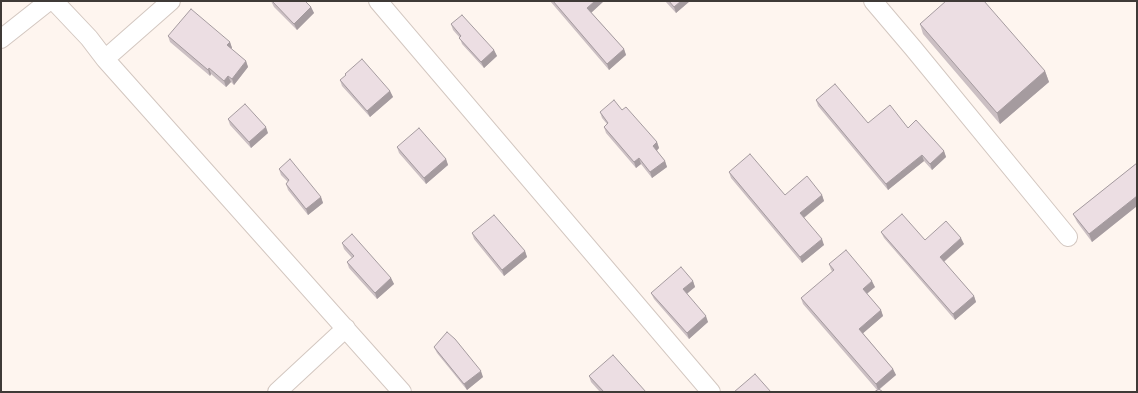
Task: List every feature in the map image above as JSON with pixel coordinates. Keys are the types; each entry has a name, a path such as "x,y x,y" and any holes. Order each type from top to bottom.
{"street":[{"path":"1,39 49,1"},
{"path":"54,1 89,38 105,59 402,392"},
{"path":"105,59 171,1"},
{"path":"378,1 711,392"},
{"path":"874,1 1068,237"},
{"path":"277,392 346,328"}],"building":[{"path":"272,1 305,1 311,7 294,24"},
{"path":"553,1 595,1 587,8 624,49 607,64"},
{"path":"669,1 681,1 674,7"},
{"path":"946,1 984,1 1045,71 997,113 920,24"},
{"path":"191,9 230,42 227,45 246,61 232,79 228,76 224,81 209,68 208,70 168,36"},
{"path":"462,15 494,50 481,62 459,38 461,36 451,24"},
{"path":"362,59 390,91 367,111 340,80"},
{"path":"835,84 868,123 890,105 908,128 916,120 944,151 930,164 922,155 886,184 816,100"},
{"path":"614,100 622,110 626,107 657,142 653,146 665,161 650,172 639,158 634,162 604,127 608,123 600,112"},
{"path":"245,104 266,127 249,142 228,119"},
{"path":"419,128 446,159 424,178 397,147"},
{"path":"750,154 785,195 807,176 822,195 800,213 822,239 800,257 729,172"},
{"path":"290,159 321,197 306,209 286,184 289,180 279,169"},
{"path":"1137,163 1137,196 1089,234 1073,214"},
{"path":"902,214 925,240 946,221 961,238 940,257 974,296 953,314 881,232"},
{"path":"494,215 525,251 502,270 472,233"},
{"path":"352,234 391,278 375,293 347,262 354,256 342,243"},
{"path":"846,250 872,281 863,289 881,310 859,329 893,369 876,384 801,298 834,270 829,264"},
{"path":"681,267 693,281 683,289 706,316 687,333 651,293"},
{"path":"447,332 455,339 481,371 464,384 434,347"},
{"path":"613,355 646,392 604,392 589,376"},
{"path":"755,374 771,392 734,392"},
{"path":"879,389 883,392 874,392"}]}
